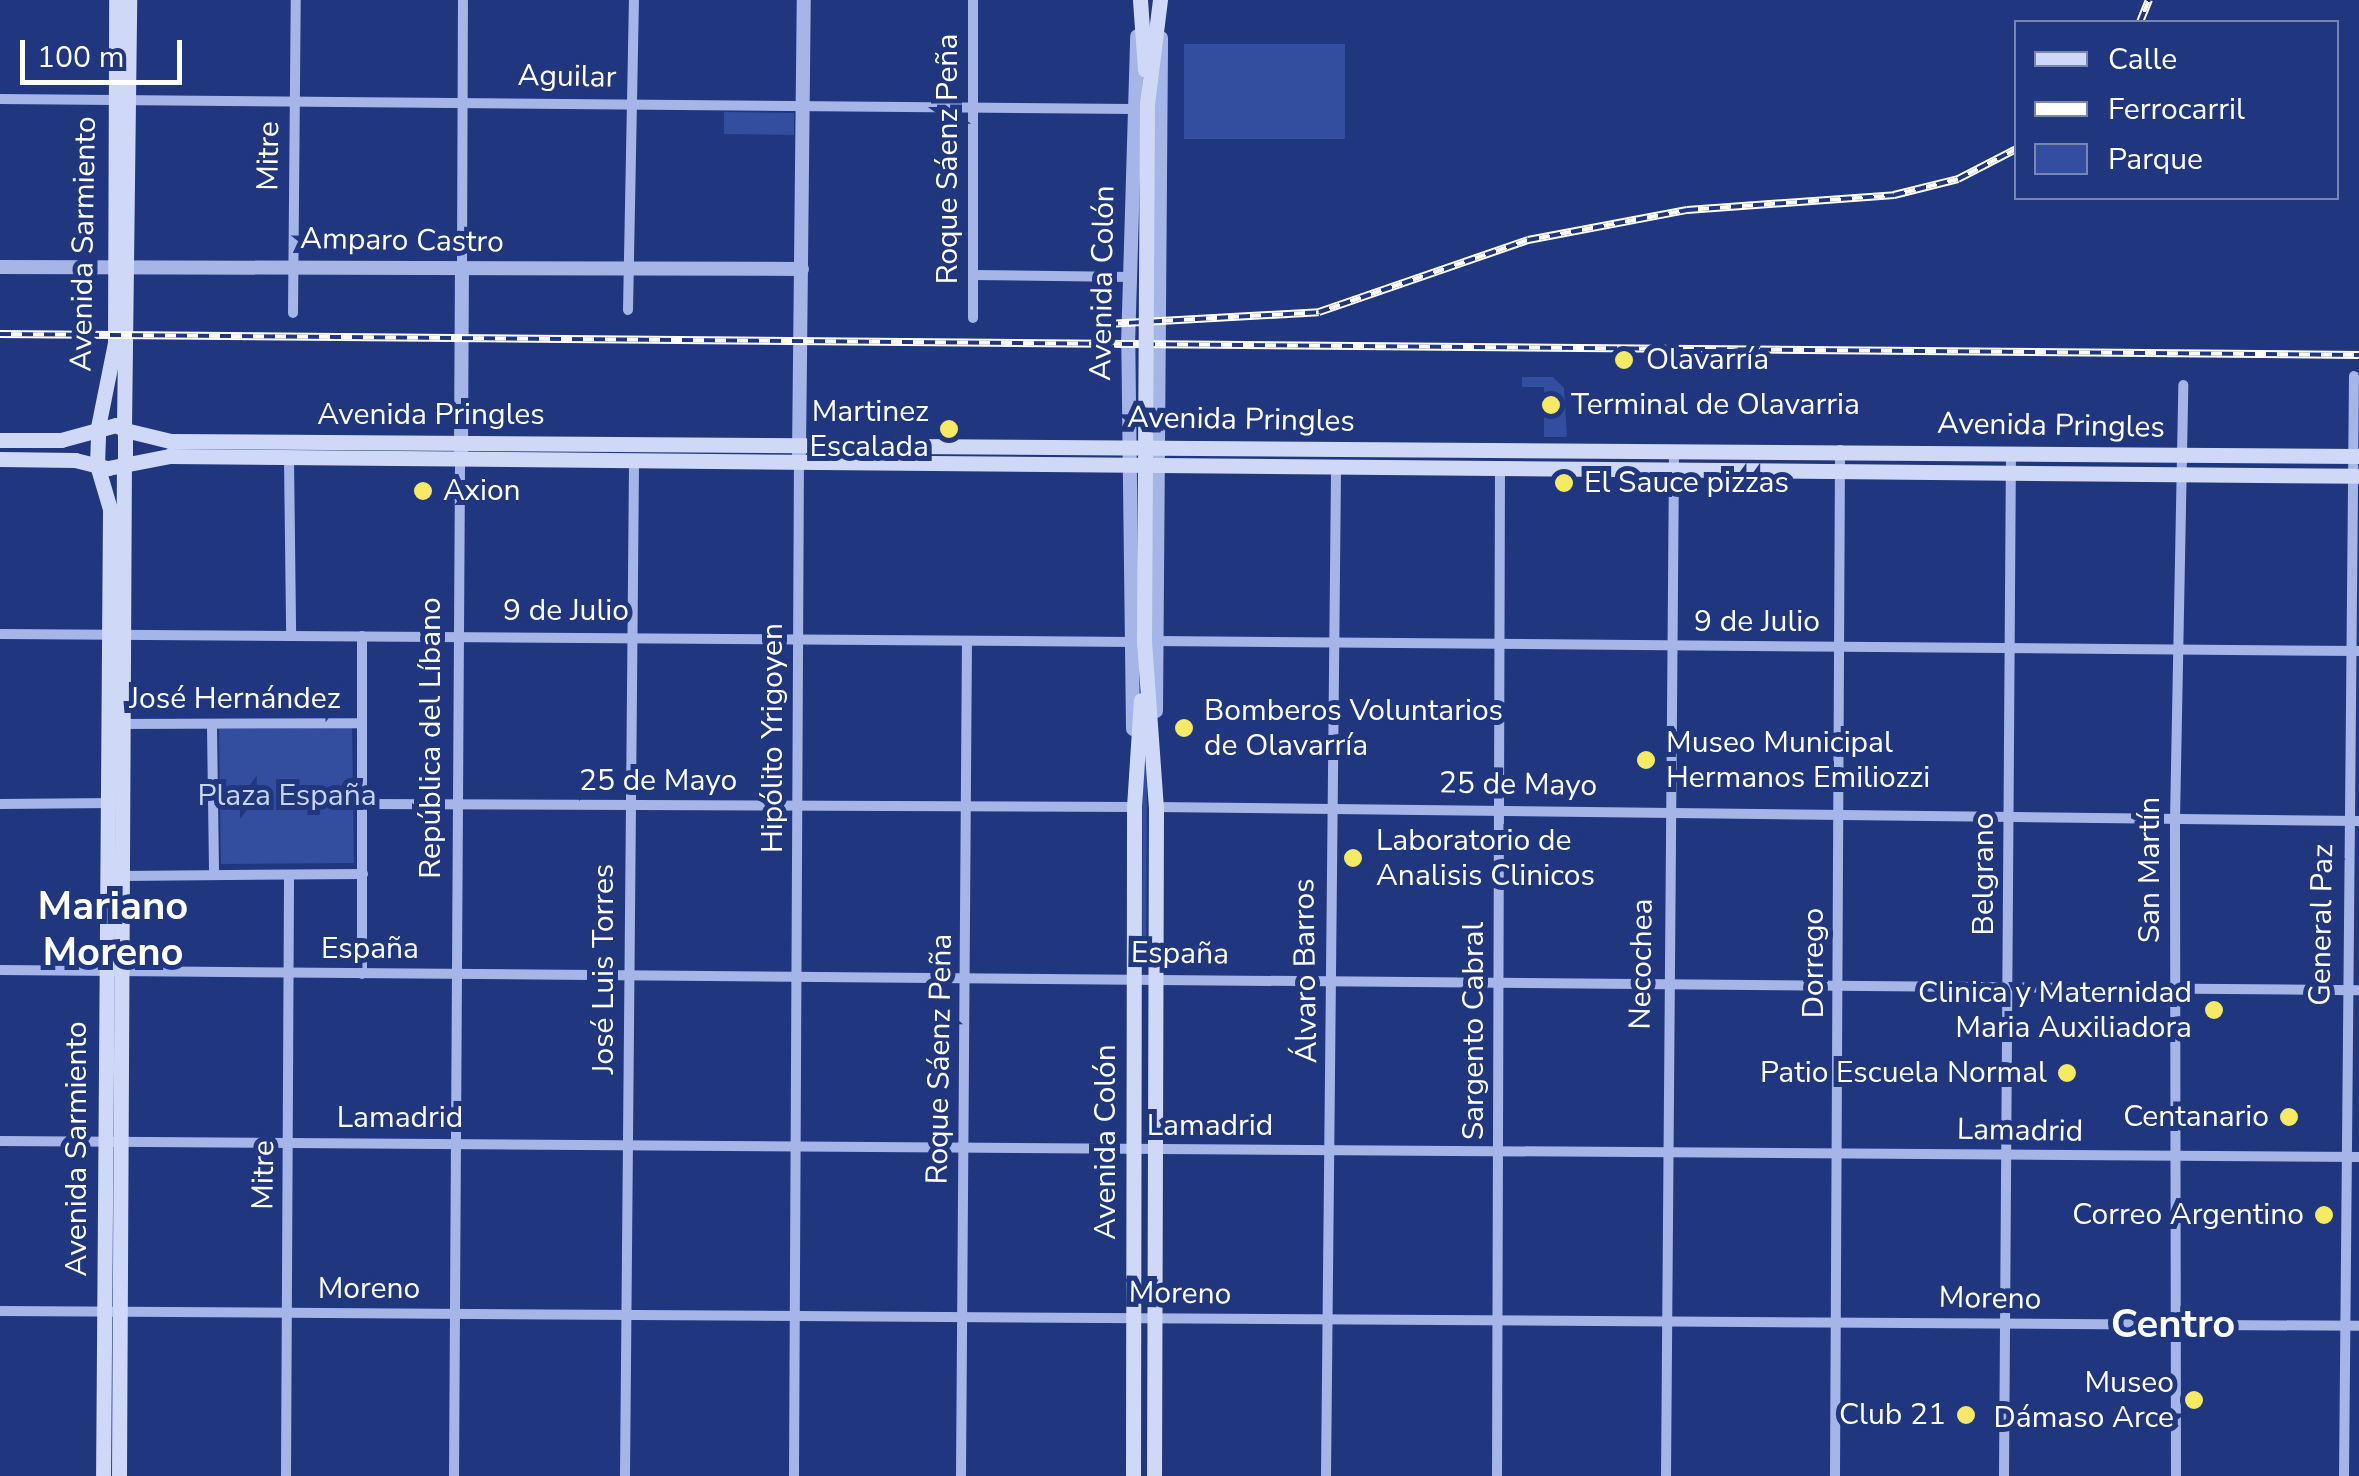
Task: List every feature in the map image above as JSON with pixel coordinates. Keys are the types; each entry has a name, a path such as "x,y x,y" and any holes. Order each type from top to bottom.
{"main road":[{"name":"Avenida Sarmiento","path":"116,0 121,97 125,464 116,634"},
{"name":"Avenida Sarmiento","path":"121,97 129,0"},
{"name":"Avenida Colón","path":"1140,0 1144,641 1156,807 1154,1476"},
{"name":"Avenida Colón","path":"1140,106 1160,6"},
{"name":"Avenida Sarmiento","path":"119,1476 124,1140 114,971 116,634 110,509 97,465 98,428 115,342 121,266"},
{"name":"Avenida Pringles","path":"98,428 124,429 170,441 799,444 1130,456"},
{"path":"0,440 61,440 98,428"},
{"name":"Avenida Pringles","path":"97,465 169,456 634,462 1840,450 2356,456"},
{"name":"Avenida Pringles","path":"1157,455 1336,466 2356,476"},
{"path":"0,459 97,465"},
{"name":"Avenida Colón","path":"1133,1476 1134,807 1144,641"},
{"name":"Avenida Sarmiento","path":"102,1476 105,1141 122,876 115,803"}],"street":[{"name":"Mitre","path":"293,313 296,0"},
{"name":"República del Líbano","path":"454,1476 463,0"},
{"path":"628,310 634,0"},
{"name":"Hipólito Yrigoyen","path":"794,1476 804,0"},
{"name":"Roque Sáenz Peña","path":"973,0 973,318"},
{"name":"Avenida Colón","path":"1144,641 1157,455 1160,6"},
{"name":"Aguilar","path":"0,99 460,100 973,108 1140,106"},
{"name":"Avenida Colón","path":"1140,106 1131,277 1130,456 1144,641"},
{"name":"Amparo Castro","path":"0,267 292,267 462,272 802,269"},
{"path":"973,275 1131,277"},
{"name":"General Paz","path":"2344,1476 2353,1326 2345,1157 2345,990 2354,821 2354,376"},
{"name":"San Martín","path":"2176,1476 2175,820 2183,385"},
{"name":"Dorrego","path":"1835,1476 1840,450"},
{"name":"Necochea","path":"1666,1476 1668,646 1674,452"},
{"name":"Belgrano","path":"2004,1476 2011,453"},
{"path":"289,460 292,634"},
{"name":"José Luis Torres","path":"625,1476 628,636 634,462"},
{"name":"Álvaro Barros","path":"1326,1476 1332,1152 1328,808 1336,466"},
{"name":"Sargento Cabral","path":"1497,1476 1500,466"},
{"name":"9 de Julio","path":"0,634 2354,651"},
{"path":"362,636 362,974"},
{"name":"Roque Sáenz Peña","path":"961,1476 967,643"},
{"name":"José Hernández","path":"116,724 362,724"},
{"path":"212,726 214,875"},
{"path":"0,804 115,803"},
{"name":"25 de Mayo","path":"362,804 1134,807"},
{"name":"25 de Mayo","path":"1156,807 2354,821"},
{"path":"122,876 363,874"},
{"name":"Mitre","path":"286,1476 289,875"},
{"name":"España","path":"0,970 629,978 1666,981 2359,990"},
{"name":"Lamadrid","path":"0,1141 2359,1157"},
{"name":"Moreno","path":"0,1311 104,1308 286,1314 2353,1326"}],"green space":[{"path":"1184,44 1345,44 1345,139 1184,139"},
{"path":"724,112 794,113 794,135 724,134"},
{"path":"1522,377 1553,377 1564,388 1567,437 1544,437 1544,387 1522,387"},
{"name":"Plaza España","path":"352,728 354,863 221,864 219,729"},
{"path":"1143,754 1147,754 1146,966 1142,966"}],"railway":[{"path":"2141,20 2149,0"},
{"path":"1107,324 1319,312 1528,240 1687,210 1894,195 1958,179 2014,150"},
{"path":"0,334 2359,355"}],"place":[{"name":"Olavarría","path":"1624,360"},
{"name":"Terminal de Olavarria","path":"1551,405"},
{"name":"Martinez Escalada","path":"949,429"},
{"name":"El Sauce pizzas","path":"1564,483"},
{"name":"Axion","path":"423,491"},
{"name":"Bomberos Voluntarios de Olavarría","path":"1184,728"},
{"name":"Museo Municipal Hermanos Emiliozzi","path":"1646,760"},
{"name":"Laboratorio de Analisis Clinicos","path":"1353,858"},
{"name":"Clinica y Maternidad Maria Auxiliadora","path":"2214,1010"},
{"name":"Patio Escuela Normal","path":"2067,1073"},
{"name":"Centanario","path":"2289,1117"},
{"name":"Correo Argentino","path":"2324,1215"},
{"name":"Museo Dámaso Arce","path":"2194,1400"},
{"name":"Club 21","path":"1966,1415"}],"district":[{"name":"Mariano Moreno","path":"113,929"},
{"name":"Centro","path":"2173,1324"}]}
